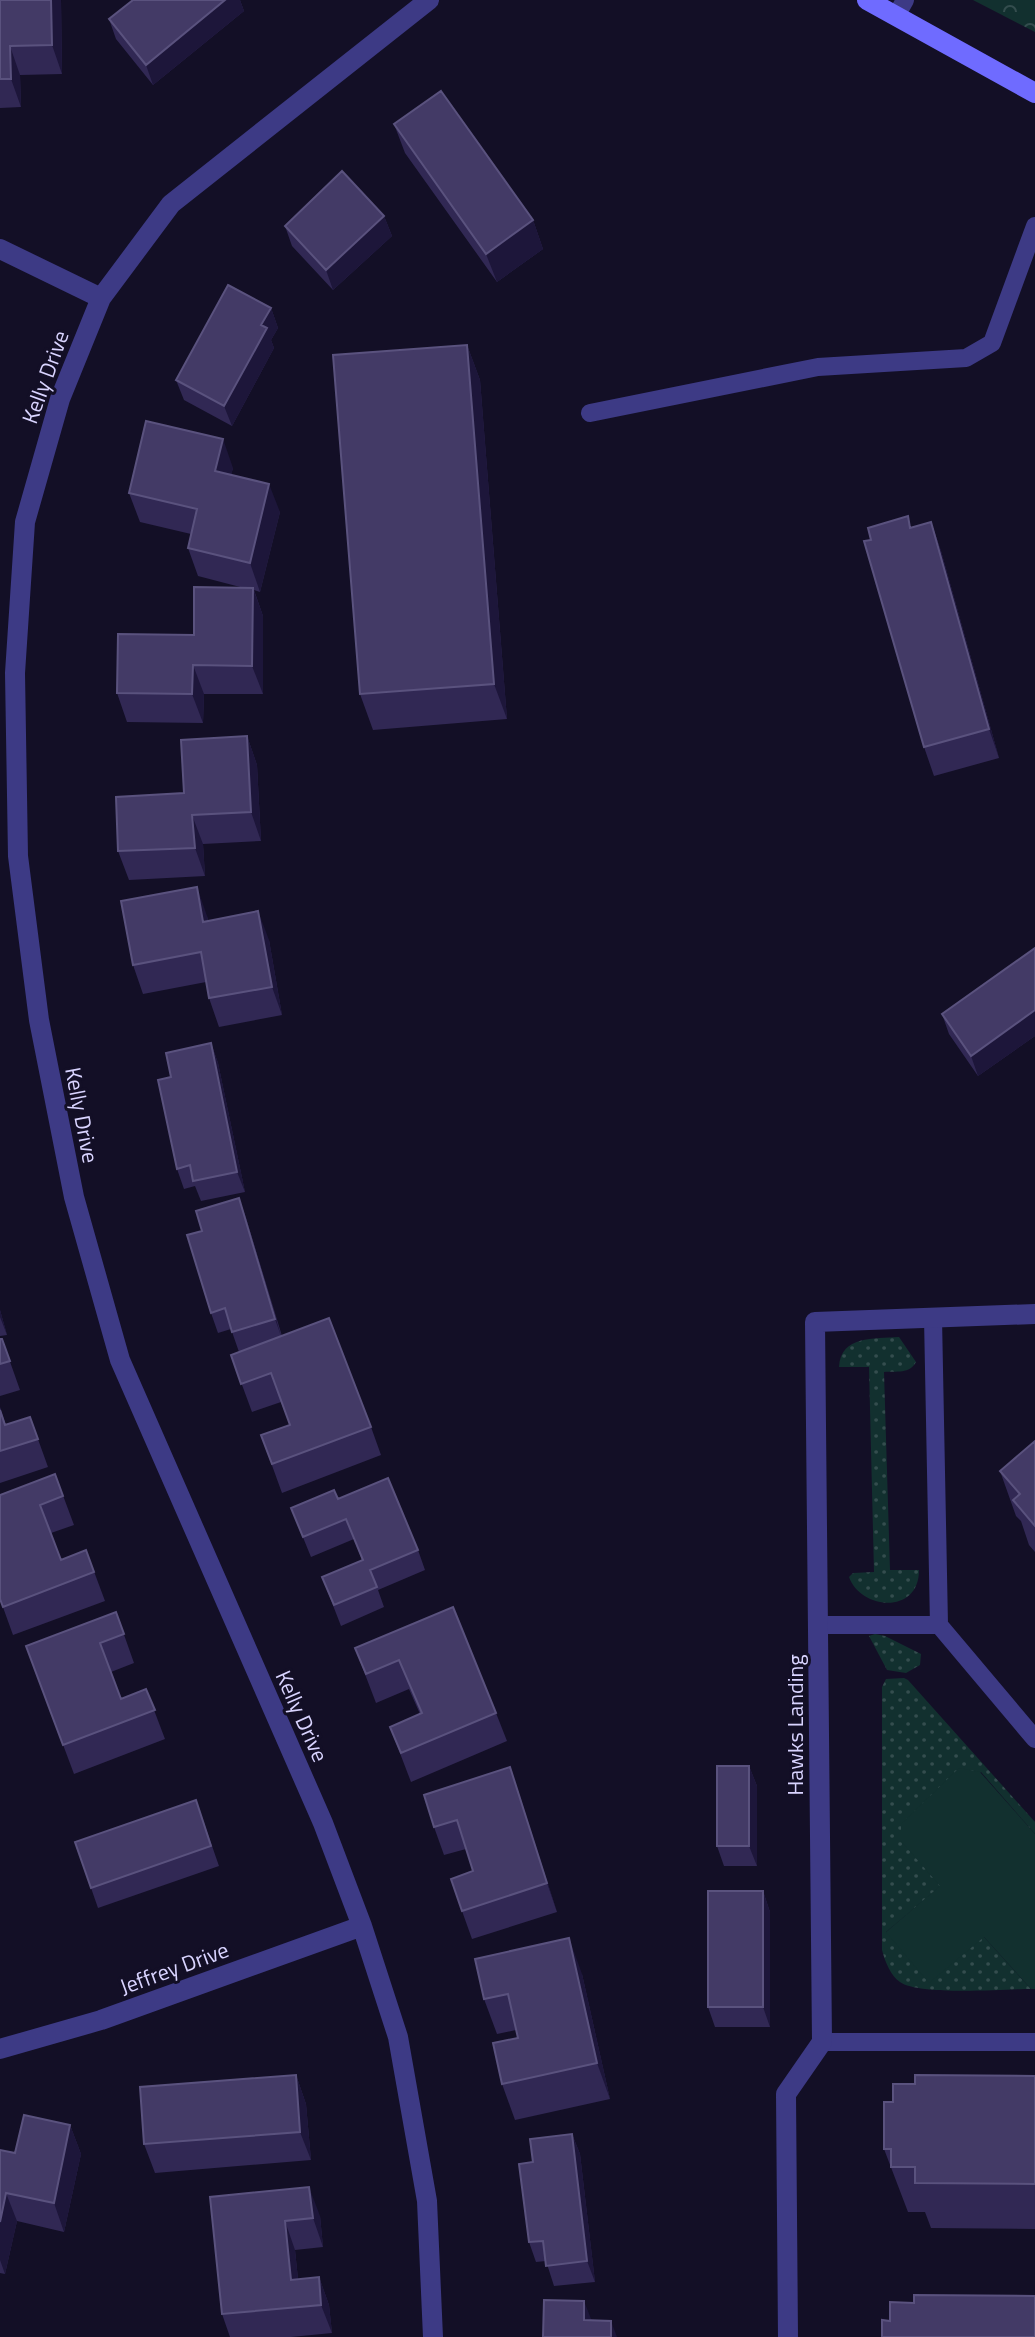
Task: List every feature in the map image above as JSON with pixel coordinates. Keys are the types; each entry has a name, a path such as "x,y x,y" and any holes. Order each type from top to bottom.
{"main road":[{"path":"867,0 900,8 1035,93"}],"street":[{"name":"Kelly Drive","path":"429,0 171,204 101,298 60,399 25,522 15,673 18,856 39,1020 74,1197 120,1360 323,1823 362,1926 398,2037 427,2201 433,2337"},
{"path":"0,249 101,298"},
{"name":"Hawks Landing","path":"822,2042 815,1322 1035,1314"},
{"name":"Jeffrey Drive","path":"0,2049 101,2020 362,1926"},
{"path":"788,2337 786,2094 822,2042"}],"lane":[{"path":"590,413 818,367 966,358 992,343 1035,226"},
{"path":"933,1318 939,1625 1035,1739"},
{"path":"818,1625 939,1625"},
{"path":"822,2042 1035,2042"}],"green space":[{"path":"973,0 1035,0 1035,32"},
{"path":"899,1337 916,1362 906,1370 884,1372 890,1570 919,1570 910,1595 888,1603 865,1596 855,1588 849,1577 853,1573 874,1572 869,1367 839,1367 841,1357 852,1344"},
{"path":"875,1634 921,1654 920,1665 906,1673 887,1670 869,1636"},
{"path":"904,1678 1035,1822 1035,1834 981,1772 902,1841 941,1886 886,1932 984,1937 1031,1989 925,1989 900,1982 887,1964 882,1950 882,1687 886,1679"},
{"path":"959,1768 980,1772 1035,1834 1035,1989 1031,1989 984,1937 929,1983 886,1932 940,1886 901,1841 901,1824"}],"building":[{"path":"0,0 51,0 52,45 10,46 11,79 0,79"},
{"path":"133,0 225,0 146,65 109,19"},
{"path":"441,91 533,220 486,254 394,124"},
{"path":"342,171 384,216 326,270 285,226"},
{"path":"228,285 271,308 261,325 267,328 224,406 176,380"},
{"path":"467,345 494,684 360,694 333,355"},
{"path":"146,421 223,439 215,471 269,484 250,563 188,548 197,509 129,493"},
{"path":"908,516 910,528 931,522 989,729 924,747 864,541 871,540 868,528"},
{"path":"194,587 253,588 252,666 193,665 192,694 117,693 118,634 194,635"},
{"path":"247,736 251,812 192,815 195,848 118,851 116,797 184,793 181,740"},
{"path":"197,887 203,922 258,911 272,987 209,998 201,952 133,965 121,901"},
{"path":"1035,948 1035,1010 971,1056 942,1014"},
{"path":"211,1043 237,1172 193,1181 190,1165 177,1169 158,1080 171,1077 166,1053"},
{"path":"239,1198 275,1319 232,1332 225,1308 211,1313 187,1235 202,1231 196,1211"},
{"path":"329,1318 371,1427 272,1464 261,1435 290,1425 271,1373 241,1384 231,1355"},
{"path":"0,1339 10,1361 0,1364"},
{"path":"0,1410 5,1425 30,1417 38,1439 0,1451"},
{"path":"1035,1441 1035,1526 1013,1500 1020,1494 1000,1471"},
{"path":"55,1474 63,1496 40,1505 61,1560 86,1550 94,1572 3,1607 0,1599 0,1495"},
{"path":"388,1478 418,1550 370,1570 377,1587 334,1605 322,1577 363,1560 346,1519 303,1537 291,1508 334,1490 338,1499"},
{"path":"453,1607 496,1713 401,1753 390,1727 422,1713 399,1660 366,1674 355,1648"},
{"path":"116,1612 124,1634 100,1643 121,1699 146,1689 155,1710 63,1745 26,1646"},
{"path":"717,1766 749,1766 749,1846 717,1846"},
{"path":"510,1767 547,1883 462,1911 451,1879 473,1871 457,1820 434,1827 424,1795"},
{"path":"196,1800 211,1846 91,1888 75,1842"},
{"path":"708,1891 763,1891 763,2007 708,2007"},
{"path":"569,1938 597,2063 502,2084 493,2043 518,2038 508,1994 484,1999 475,1959"},
{"path":"296,2075 300,2132 144,2144 140,2087"},
{"path":"915,2075 1035,2076 1035,2184 915,2183 915,2167 891,2167 891,2149 884,2149 884,2102 893,2102 893,2084 915,2084"},
{"path":"24,2115 70,2125 54,2203 6,2193 0,2222 0,2150 15,2153"},
{"path":"572,2134 587,2261 546,2266 543,2241 529,2242 519,2164 533,2162 530,2139"},
{"path":"309,2187 313,2218 285,2221 291,2280 319,2277 321,2305 222,2314 210,2197"},
{"path":"914,2295 1035,2296 1035,2337 882,2337 882,2320 890,2321 890,2302 914,2303"},
{"path":"544,2300 584,2301 584,2320 611,2321 611,2337 543,2337"}]}
